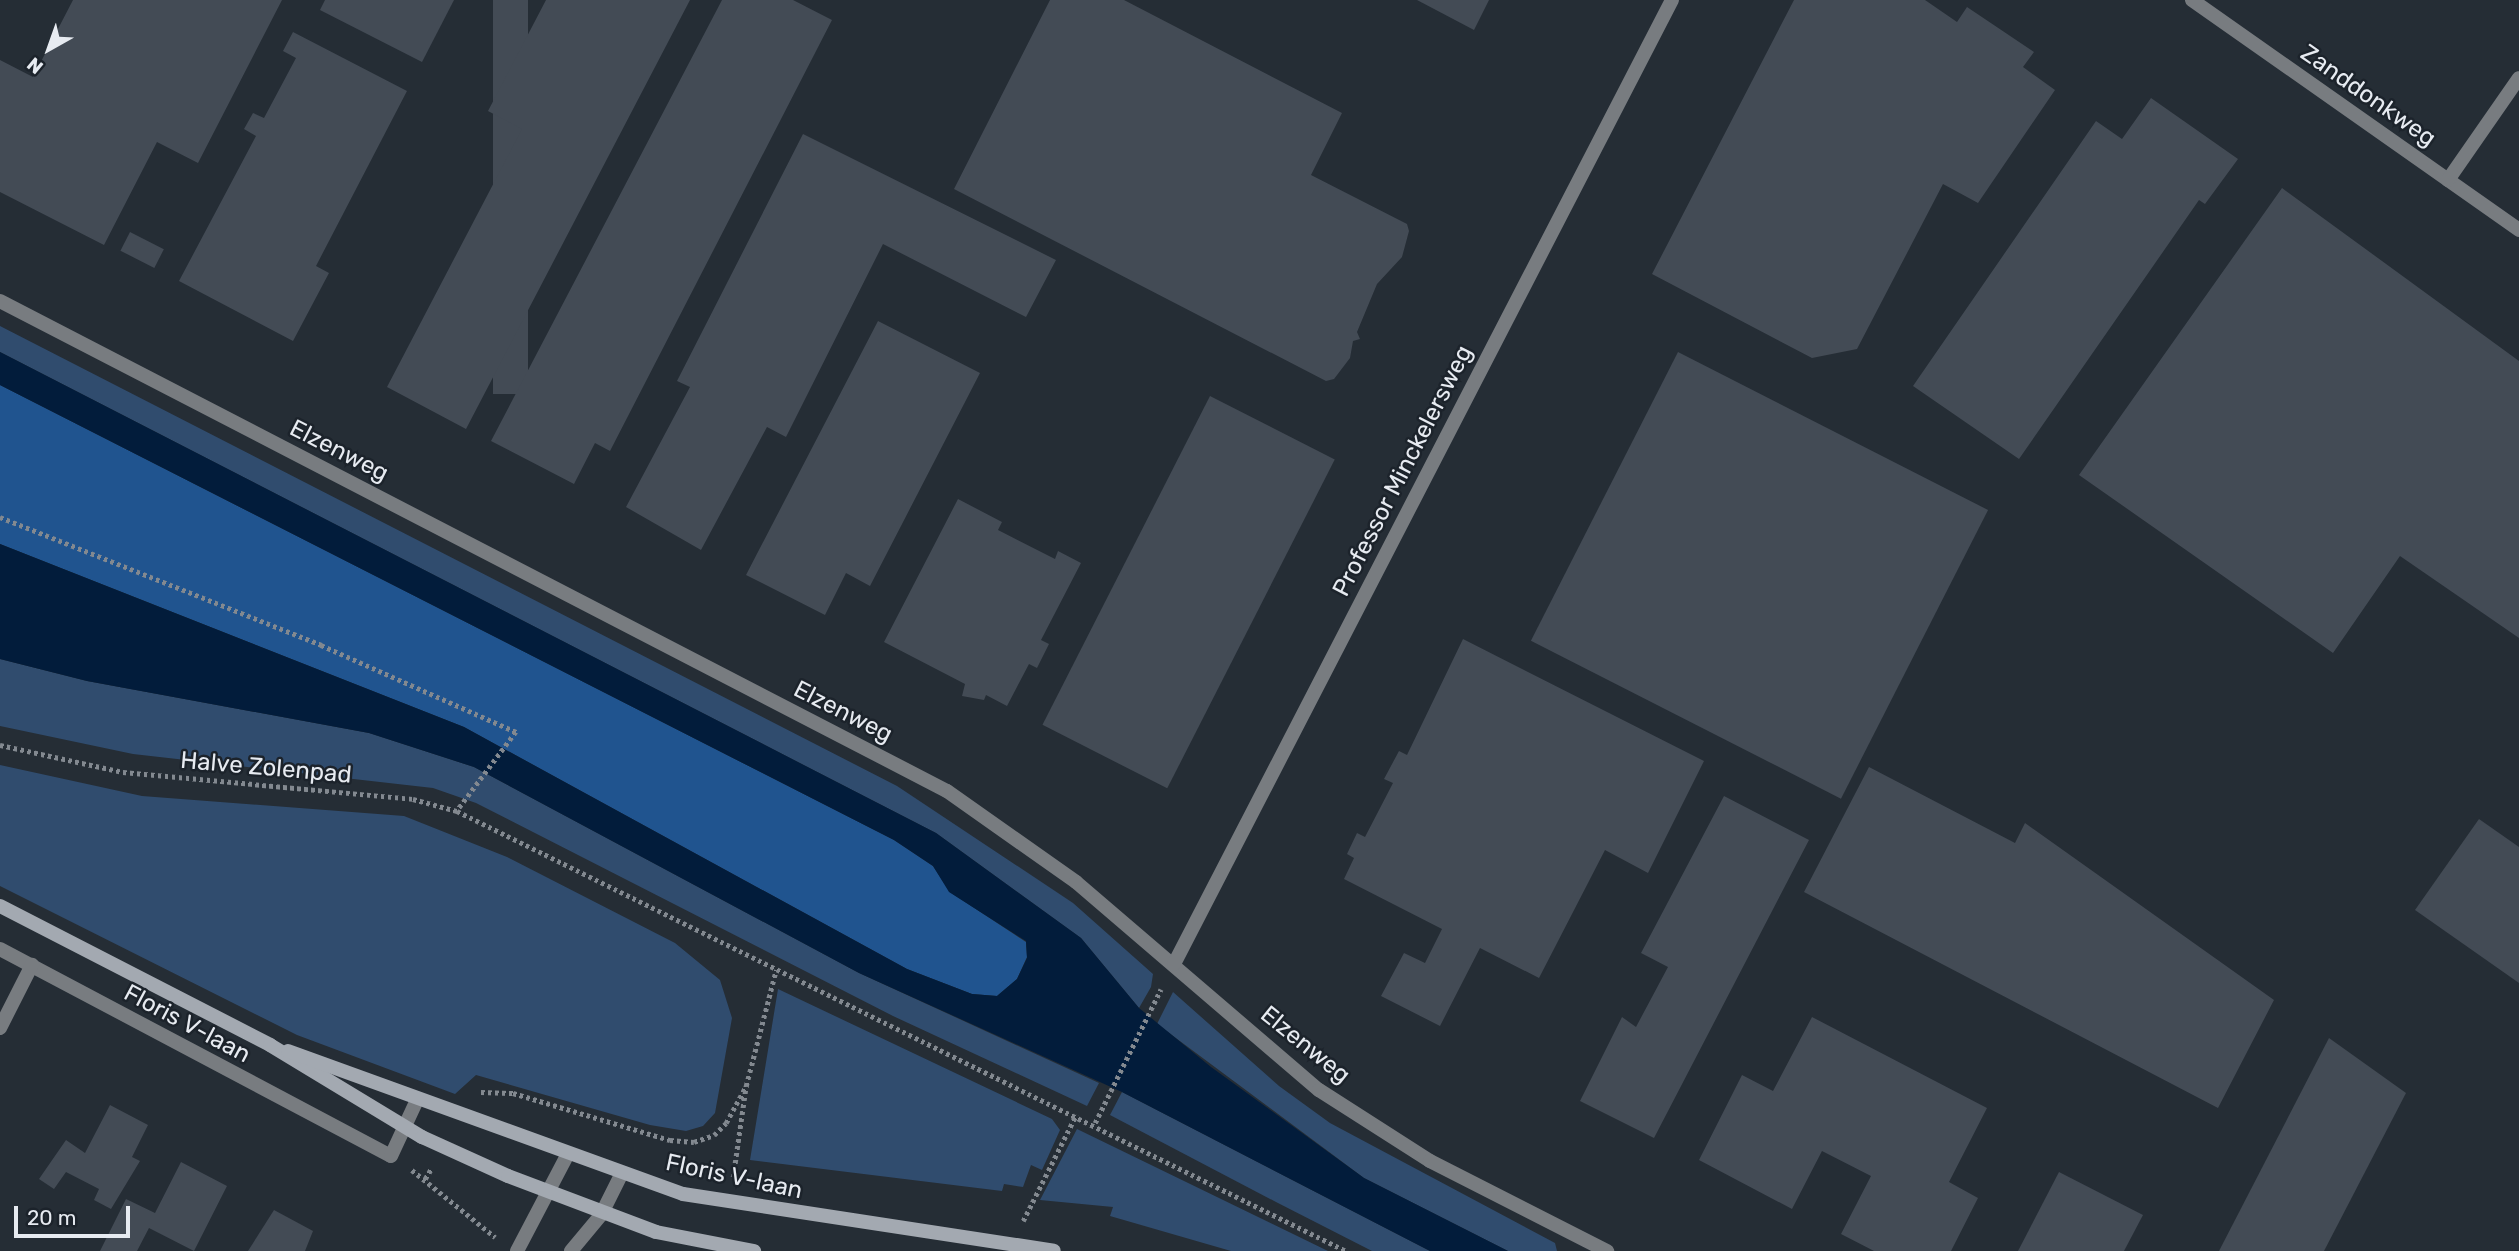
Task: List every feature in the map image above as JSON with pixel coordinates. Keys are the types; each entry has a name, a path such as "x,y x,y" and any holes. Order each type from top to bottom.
{"street":[{"name":"Professor Minckelersweg","path":"1174,964 1672,0"},
{"name":"Zanddonkweg","path":"2192,0 2519,230"},
{"path":"2448,180 2519,78"},
{"name":"Elzenweg","path":"0,301 947,791 1076,882 1319,1090 1430,1161 1607,1251"},
{"name":"Floris V-laan","path":"0,906 270,1045 405,1127 547,1194 656,1232 754,1251"},
{"name":"Floris V-laan","path":"0,949 391,1156"},
{"path":"0,1028 32,965"},
{"name":"Floris V-laan","path":"270,1045 683,1195 1054,1251"},
{"path":"391,1156 417,1100"},
{"path":"511,1247 547,1194 568,1154"},
{"path":"571,1251 601,1215 622,1173"}],"path":[{"path":"0,517 321,645 516,732 457,811"},
{"name":"Halve Zolenpad","path":"0,745 123,772 413,799 457,811 523,841 776,970 1096,1123 1346,1251"},
{"path":"730,1203 746,1086 776,970"},
{"path":"1096,1123 1157,995"},
{"path":"460,1116 483,1091 496,1090 670,1140 694,1142 714,1135 726,1123 746,1086"},
{"path":"1011,1245 1076,1115"},
{"path":"425,1179 445,1147"},
{"path":"391,1156 425,1179 511,1247"}],"shaded area":[{"path":"0,326 897,786 1073,903 1153,974 1151,987 1139,1008 1081,938 936,833 0,352"},
{"path":"0,352 936,833 1081,938 1139,1008 1211,1067 1364,1178 1508,1251 1430,1251 1122,1092 859,973 474,767 369,733 87,681 0,659 0,544 464,727 907,969 972,994 997,996 1017,979 1027,958 1026,941 949,892 933,866 894,840 0,385"},
{"path":"0,385 894,840 933,866 950,892 1026,942 1027,957 1017,979 997,996 972,994 907,969 464,727 0,544"},
{"path":"0,659 87,681 369,733 474,767 859,973 1099,1083 1087,1106 893,1016 476,803 433,788 133,754 0,726"},
{"path":"0,765 142,796 404,816 507,857 675,943 720,980 732,1018 715,1113 703,1126 686,1131 650,1125 476,1075 455,1094 297,1035 0,886"},
{"path":"778,989 1052,1119 1060,1130 1042,1170 1031,1165 1023,1187 1004,1184 1002,1191 750,1160"},
{"path":"1173,992 1279,1086 1330,1123 1555,1243 1557,1251 1508,1251 1364,1178 1157,1024"},
{"path":"1122,1092 1430,1251 1372,1251 1276,1202 1110,1115"},
{"path":"1077,1129 1328,1251 1231,1251 1110,1216 1113,1207 1040,1200"}],"building":[{"path":"73,0 282,0 198,163 157,142 104,245 0,192 0,60 33,77"},
{"path":"325,0 454,0 422,62 320,10"},
{"path":"493,0 528,0 528,394 493,394"},
{"path":"546,0 690,0 466,429 387,387 522,129 488,111"},
{"path":"722,0 793,0 832,20 610,451 595,443 574,484 491,441"},
{"path":"1050,0 1124,0 1342,113 1311,175 1407,224 1409,231 1402,257 1377,284 1357,332 1360,339 1353,341 1350,358 1334,379 1326,381 954,189"},
{"path":"1417,0 1489,0 1474,30"},
{"path":"1794,0 1925,0 1957,22 1967,7 2034,52 2023,67 2055,90 1978,203 1943,184 1857,349 1812,358 1652,274"},
{"path":"293,32 407,91 316,266 329,273 293,341 179,281 256,136 244,129 253,113 264,118 296,58 283,51"},
{"path":"2151,98 2238,159 2205,204 2199,200 2019,459 1913,386 2096,121 2122,139"},
{"path":"803,134 1056,260 1026,317 883,244 786,437 767,427 701,550 626,507 690,387 677,381"},
{"path":"2282,188 2519,361 2519,638 2400,556 2333,653 2079,475"},
{"path":"130,232 164,249 154,268 120,251"},
{"path":"878,321 980,373 870,586 846,573 825,615 746,575"},
{"path":"1678,352 1988,510 1841,799 1531,641"},
{"path":"1210,396 1335,460 1167,788 1042,725"},
{"path":"958,499 1002,522 998,530 1055,559 1058,551 1081,563 1041,640 1049,644 1037,668 1029,664 1007,706 986,695 984,700 962,696 965,684 884,642"},
{"path":"1463,639 1704,761 1648,873 1605,850 1539,978 1480,948 1440,1026 1381,996 1404,953 1425,963 1442,929 1344,879 1354,858 1347,854 1357,833 1365,837 1393,783 1384,779 1399,751 1407,755"},
{"path":"1869,767 2015,843 2025,823 2274,1000 2218,1108 1804,892"},
{"path":"1724,796 1809,840 1654,1138 1580,1101 1622,1017 1636,1027 1668,967 1641,953"},
{"path":"2479,819 2519,847 2519,983 2415,910"},
{"path":"1812,1017 1987,1108 1949,1182 1978,1198 1951,1251 1874,1251 1841,1234 1871,1176 1822,1151 1792,1209 1699,1160 1742,1075 1773,1091"},
{"path":"2329,1038 2406,1093 2324,1251 2219,1251"},
{"path":"110,1105 148,1125 132,1157 140,1161 111,1209 94,1200 99,1189 66,1172 54,1189 39,1179 66,1140 85,1153"},
{"path":"181,1162 227,1186 194,1251 149,1228 137,1251 100,1251 126,1199 155,1213"},
{"path":"2059,1172 2143,1215 2124,1251 2018,1251"},
{"path":"274,1210 313,1231 305,1251 248,1251"}]}
